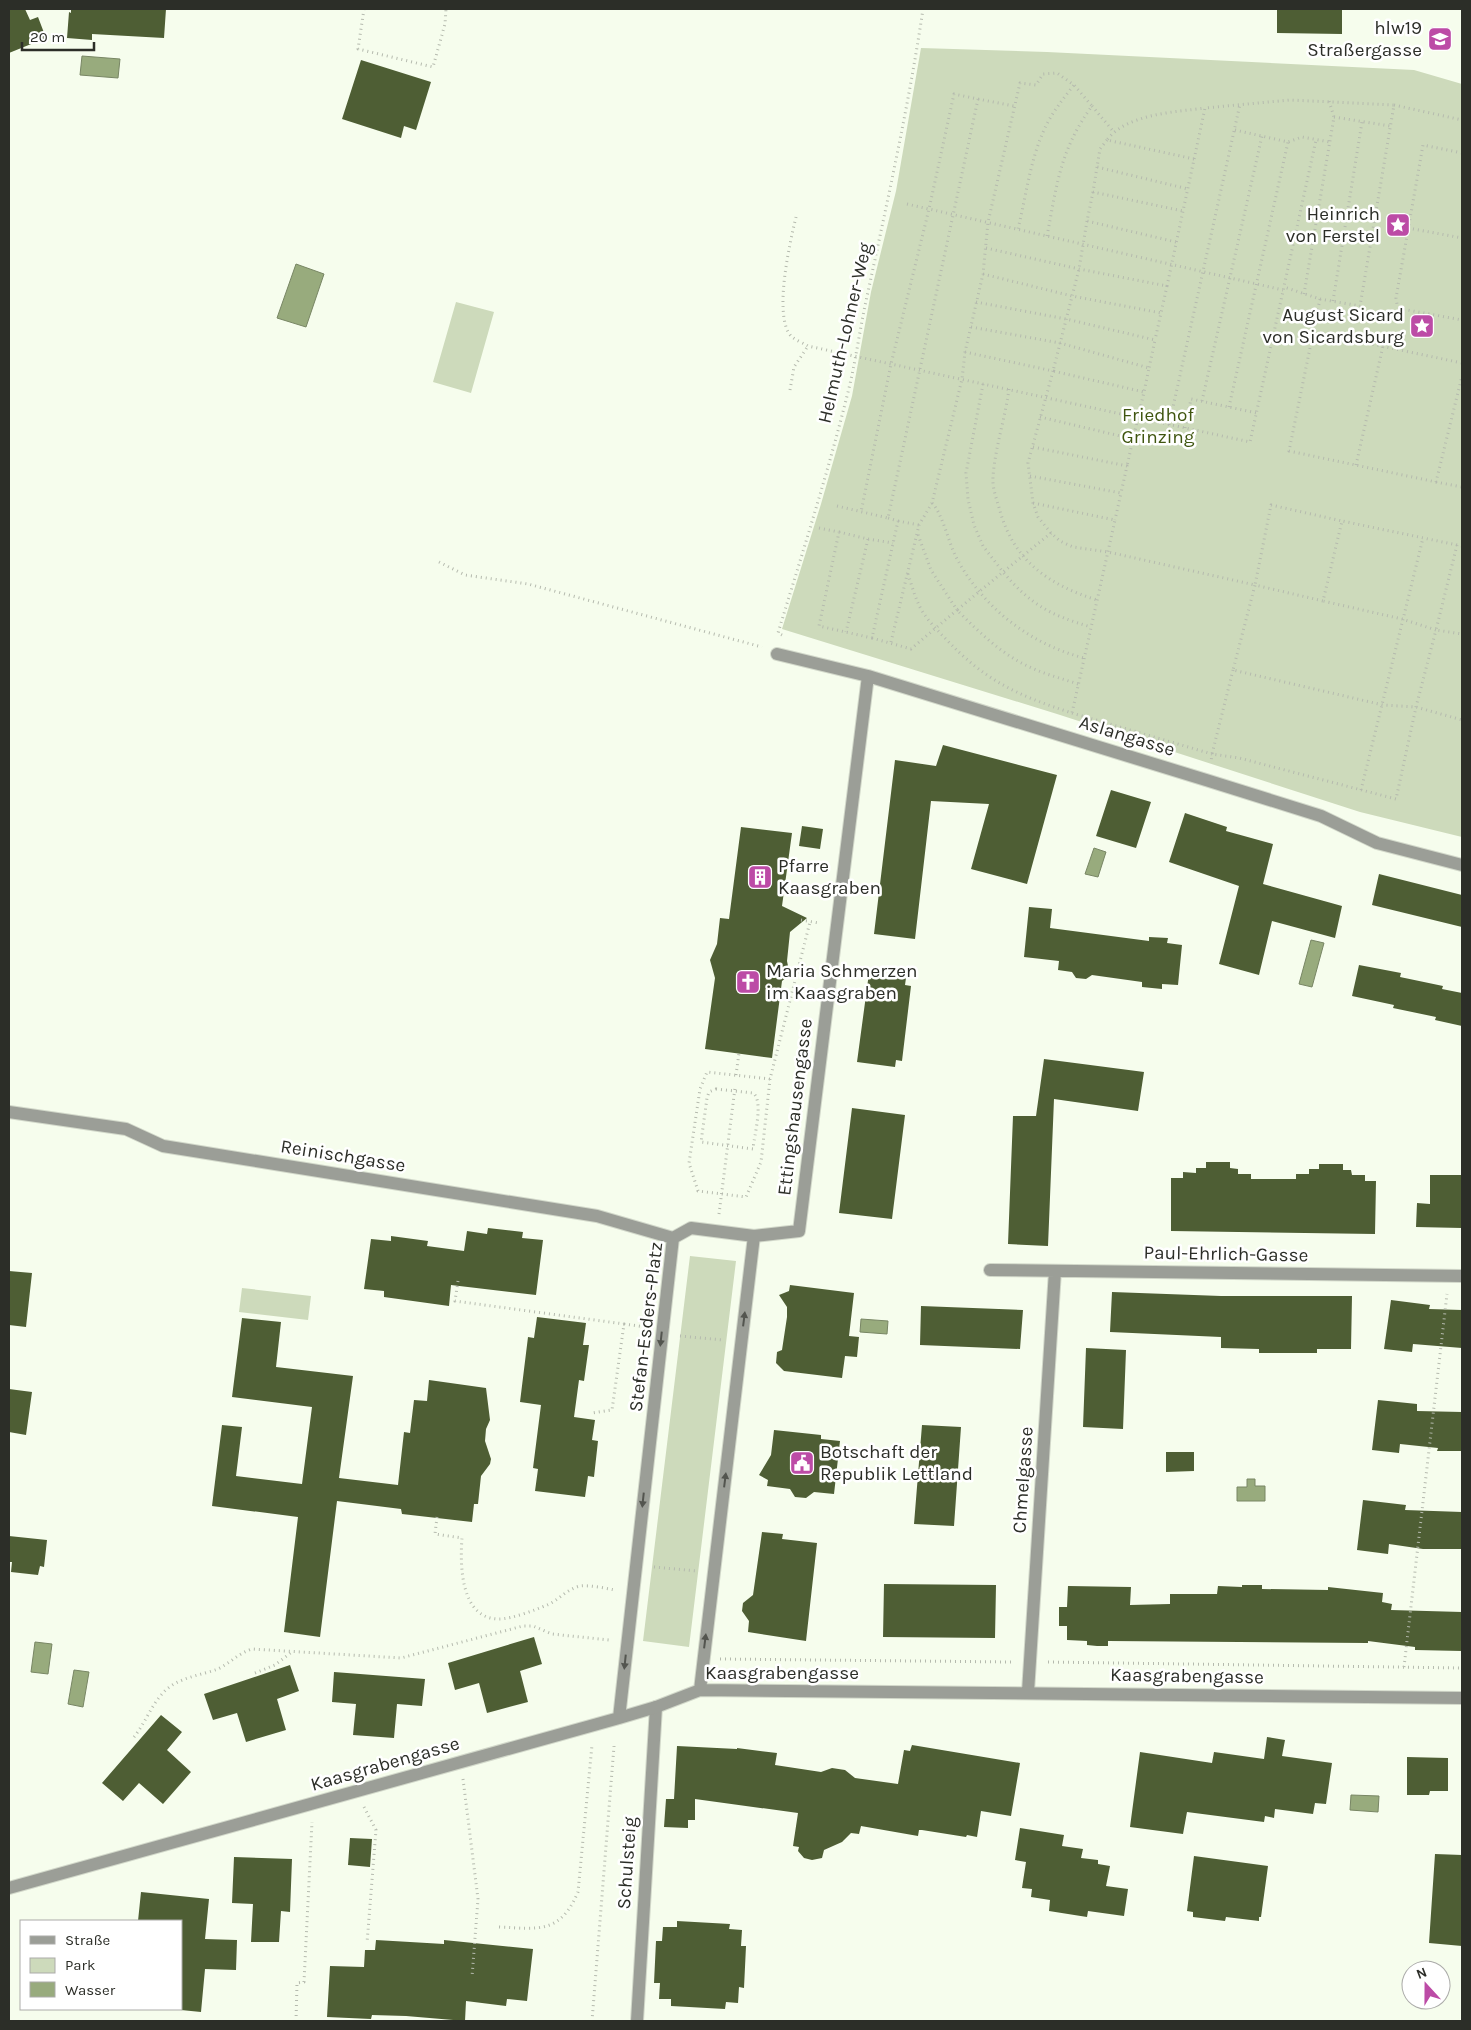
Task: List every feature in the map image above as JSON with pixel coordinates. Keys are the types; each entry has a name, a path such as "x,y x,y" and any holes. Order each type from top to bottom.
{"street":[{"name":"Aslangasse","path":"777,654 868,676 1206,780 1321,816 1377,843 1462,865"},
{"name":"Ettingshausengasse","path":"754,1236 799,1231 868,676"},
{"name":"Reinischgasse","path":"9,1112 126,1129 163,1146 597,1216 673,1238"},
{"name":"Stefan-Esders-Platz","path":"619,1718 673,1238 692,1228 754,1236"},
{"path":"700,1690 754,1236"},
{"name":"Paul-Ehrlich-Gasse","path":"990,1270 1462,1276"},
{"name":"Chmelgasse","path":"1028,1692 1055,1271"},
{"name":"Kaasgrabengasse","path":"9,1888 619,1718 656,1707 700,1690 1462,1698"},
{"name":"Schulsteig","path":"637,2021 656,1707"}],"path":[{"path":"364,9 358,48 434,67 445,24 446,9"},
{"name":"Helmuth-Lohner-Weg","path":"777,654 784,637 778,632 818,504 848,395 885,218 923,9"},
{"path":"891,642 918,525 932,503 962,379 965,352 982,274 988,222 1020,83 1036,85 1043,74 1058,73 1074,85 1113,131"},
{"path":"1018,228 1029,176 1043,131 1055,110 1074,85"},
{"path":"861,512 891,364 929,209 954,94 1014,106"},
{"path":"888,518 978,99"},
{"path":"1462,120 1394,105 1290,100 1153,115 1113,131 1100,149 1079,269 1028,463 1033,503 1038,517 1060,541 1073,547 1108,552 1402,619 1436,630 1462,634"},
{"path":"1304,294 1334,117 1329,101"},
{"path":"1169,425 1240,104"},
{"path":"908,204 1360,306 1394,105"},
{"path":"1048,236 1062,160 1076,129 1092,106"},
{"path":"1072,712 1206,108"},
{"path":"1334,117 1390,126"},
{"path":"1333,301 1362,122"},
{"path":"1235,130 1288,142 1302,136 1330,142"},
{"path":"1202,401 1262,136"},
{"path":"1107,140 1194,159"},
{"path":"796,217 788,252 783,294 783,318 791,336 808,346 1250,442 1316,140"},
{"path":"1229,407 1288,142"},
{"path":"1462,153 1423,145 1396,298 1397,304 1402,309 1462,320"},
{"path":"1097,167 1188,189"},
{"path":"1093,192 1183,211"},
{"path":"1087,222 1176,242"},
{"path":"1408,228 1462,238"},
{"path":"986,248 1167,286"},
{"path":"982,274 1072,296 1161,313"},
{"path":"1320,298 1288,451 1462,488"},
{"path":"976,302 1066,319 1155,340"},
{"path":"970,326 1060,343 1149,368"},
{"path":"1314,332 1462,363"},
{"path":"790,390 794,367 808,346"},
{"path":"1356,465 1383,346"},
{"path":"965,352 1144,392"},
{"path":"1436,482 1462,376"},
{"path":"983,384 966,473 968,498 974,526 983,546 1019,591 1050,613 1091,627"},
{"path":"1009,390 993,478 996,500 1003,523 1012,542 1036,570 1080,595 1097,600"},
{"path":"1185,428 1191,399 1256,413"},
{"path":"1040,417 1133,439"},
{"path":"1033,447 1127,466"},
{"path":"1030,476 1121,493"},
{"path":"932,503 938,510 946,536 968,577 1002,615 1025,633 1045,645 1084,658"},
{"path":"1033,503 1115,520"},
{"path":"1206,780 1255,585 1271,505 1342,522 1462,546"},
{"path":"837,506 918,525"},
{"path":"872,638 898,520"},
{"path":"1323,601 1342,522"},
{"path":"819,528 893,543"},
{"path":"917,531 931,570 957,610 993,645 1034,669 1078,684"},
{"path":"839,532 819,626 891,642 911,649 1051,533"},
{"path":"1361,790 1423,538"},
{"path":"846,632 868,539"},
{"path":"908,573 918,605 936,628 975,667 998,684 1031,700 1212,754 1239,758 1396,799 1416,707 1457,545"},
{"path":"439,562 465,575 528,584 763,647"},
{"path":"1233,670 1383,705 1416,707 1462,720"},
{"path":"800,920 817,923"},
{"path":"770,1079 707,1072 700,1089 690,1163 698,1191 746,1197 761,1162 770,1079 810,922"},
{"path":"736,1075 739,1053"},
{"path":"716,1089 734,1090 753,1094 756,1096 759,1104 753,1149 701,1142 709,1092 716,1089"},
{"path":"716,1232 734,1090"},
{"path":"1404,1667 1449,1276"},
{"path":"458,1281 455,1301 648,1327"},
{"path":"592,1413 612,1410 624,1324"},
{"path":"662,1334 741,1342"},
{"path":"436,1518 435,1534 462,1538 460,1557 462,1580 467,1596 476,1609 488,1617 499,1619 532,1611 550,1604 565,1592 580,1586 615,1590"},
{"path":"636,1565 714,1573"},
{"path":"134,1737 168,1688 180,1681 217,1669 242,1652 252,1649 401,1658 523,1626 533,1626 552,1634 627,1642"},
{"path":"255,1673 275,1665 293,1651"},
{"path":"703,1658 1462,1668"},
{"path":"499,1927 536,1929 556,1923 571,1910 578,1892 594,1725"},
{"path":"592,2021 614,1746"},
{"path":"460,1762 478,1899 472,1977"},
{"path":"356,1792 376,1830 367,1943"},
{"path":"296,2021 296,1983 304,1982 313,1803"}],"green space":[{"name":"Friedhof Grinzing","path":"921,48 1047,52 1414,70 1462,84 1462,837 1360,812 1057,714 782,629 852,396 871,292 896,191"},
{"path":"456,302 494,312 471,393 433,382"},
{"path":"690,1256 736,1261 689,1647 643,1641"},
{"path":"242,1288 311,1296 308,1320 239,1312"}],"water":[{"path":"82,56 120,59 118,78 80,75"},
{"path":"296,264 324,274 306,327 277,318"},
{"path":"1094,848 1106,852 1098,877 1085,874"},
{"path":"1311,940 1324,943 1312,987 1299,984"},
{"path":"861,1319 888,1321 887,1334 860,1332"},
{"path":"1247,1479 1255,1479 1255,1486 1265,1486 1265,1501 1237,1501 1237,1487 1247,1487"},
{"path":"35,1642 52,1644 48,1674 31,1672"},
{"path":"74,1670 89,1672 83,1707 68,1704"},
{"path":"1351,1795 1379,1796 1378,1812 1350,1810"}],"building":[{"path":"9,9 25,9 30,20 38,17 46,38 9,53"},
{"path":"71,9 166,9 164,38 92,34 92,40 67,38 69,12 71,13"},
{"path":"1277,9 1342,9 1342,34 1277,33"},
{"path":"361,60 431,82 416,130 404,126 401,138 342,119"},
{"path":"943,745 1057,775 1027,884 971,869 989,804 931,801 915,939 874,934 895,760 936,766"},
{"path":"1111,790 1151,802 1136,848 1096,836"},
{"path":"1185,813 1227,827 1226,831 1273,844 1263,884 1342,906 1335,938 1272,921 1259,975 1219,964 1239,886 1169,862"},
{"path":"802,826 823,829 820,849 799,846"},
{"name":"Maria Schmerzen im Kaasgraben","path":"741,827 792,833 782,906 807,918 790,932 787,961 789,971 788,976 782,981 772,1058 705,1049 715,978 710,960 717,944 720,918 729,919"},
{"path":"1379,874 1462,895 1462,927 1372,905"},
{"path":"1029,907 1052,909 1050,928 1149,941 1149,937 1168,938 1167,943 1182,945 1178,985 1162,984 1162,989 1142,987 1142,982 1092,975 1086,979 1076,978 1072,972 1058,970 1059,961 1024,957"},
{"path":"1359,965 1401,973 1400,977 1443,986 1442,989 1462,993 1462,1026 1435,1020 1436,1017 1393,1008 1394,1005 1352,996"},
{"path":"869,973 906,978 905,985 911,986 902,1061 896,1060 895,1067 857,1062"},
{"path":"1044,1059 1144,1072 1138,1111 1054,1099 1048,1246 1008,1244 1013,1116 1036,1116"},
{"path":"852,1108 905,1115 892,1219 839,1213"},
{"path":"1206,1162 1230,1162 1230,1168 1238,1169 1238,1174 1251,1174 1251,1179 1296,1179 1296,1174 1309,1174 1309,1169 1319,1169 1319,1164 1343,1164 1343,1170 1351,1170 1352,1175 1365,1175 1365,1181 1376,1181 1375,1234 1171,1231 1171,1178 1183,1178 1183,1172 1196,1173 1196,1168 1206,1168"},
{"path":"1430,1175 1462,1175 1462,1228 1416,1227 1417,1203 1430,1204"},
{"path":"488,1228 523,1232 522,1238 543,1240 536,1295 451,1285 449,1306 384,1297 384,1291 364,1289 371,1239 391,1241 391,1236 428,1241 427,1246 464,1251 467,1231 487,1234"},
{"path":"9,1271 32,1273 26,1327 9,1325"},
{"path":"790,1285 854,1293 849,1336 859,1337 857,1357 845,1356 842,1378 784,1371 776,1363 777,1352 782,1350 787,1317 787,1307 779,1295 789,1291"},
{"path":"1112,1292 1221,1296 1352,1296 1351,1349 1317,1349 1317,1353 1259,1353 1259,1349 1221,1348 1221,1337 1110,1332"},
{"path":"1391,1300 1430,1305 1429,1309 1462,1310 1462,1348 1413,1344 1412,1352 1384,1349"},
{"path":"921,1306 1023,1310 1020,1349 920,1345"},
{"path":"537,1317 586,1323 583,1345 589,1345 584,1381 579,1380 574,1417 595,1420 592,1440 598,1441 594,1477 588,1476 585,1497 535,1491 538,1469 533,1468 541,1405 520,1402 528,1337 534,1338"},
{"path":"242,1318 281,1322 276,1367 353,1376 339,1478 398,1485 404,1432 410,1433 414,1400 427,1401 429,1380 486,1388 490,1420 486,1429 485,1441 491,1459 490,1464 481,1476 478,1504 474,1504 472,1522 402,1514 401,1509 337,1501 320,1637 284,1632 298,1517 212,1506 222,1425 242,1427 236,1476 302,1484 312,1407 232,1397"},
{"path":"1086,1348 1126,1350 1123,1429 1083,1427"},
{"path":"9,1389 32,1392 26,1435 9,1432"},
{"path":"1378,1400 1417,1404 1417,1411 1462,1412 1462,1451 1437,1451 1438,1448 1400,1444 1399,1453 1372,1450"},
{"path":"922,1425 961,1427 954,1526 914,1524"},
{"path":"774,1430 821,1435 821,1439 840,1441 834,1494 814,1492 806,1498 795,1497 790,1489 767,1486 768,1480 759,1475 771,1455"},
{"path":"1166,1452 1194,1452 1194,1471 1166,1472"},
{"path":"1363,1500 1406,1505 1405,1510 1462,1512 1462,1549 1423,1549 1389,1544 1388,1554 1357,1550"},
{"path":"762,1532 783,1534 782,1539 817,1543 806,1641 748,1632 749,1621 742,1611 743,1603 753,1595"},
{"path":"9,1536 47,1540 44,1567 40,1566 38,1575 11,1572 12,1562 9,1562"},
{"path":"884,1584 996,1585 995,1638 883,1637"},
{"path":"1242,1585 1262,1585 1262,1589 1328,1590 1328,1587 1383,1593 1382,1602 1392,1604 1391,1610 1462,1612 1462,1651 1415,1650 1415,1647 1368,1641 1368,1643 1108,1641 1108,1646 1097,1646 1087,1645 1087,1641 1067,1640 1067,1626 1059,1626 1059,1607 1067,1607 1068,1586 1131,1587 1130,1605 1170,1604 1170,1594 1217,1594 1218,1586 1242,1587"},
{"path":"534,1637 542,1664 520,1671 528,1702 487,1713 479,1683 455,1690 448,1663"},
{"path":"290,1665 299,1691 277,1699 286,1730 246,1742 237,1713 213,1720 204,1694"},
{"path":"334,1672 425,1679 422,1706 397,1704 394,1738 353,1735 356,1704 332,1702"},
{"path":"161,1715 182,1732 167,1750 191,1772 163,1804 139,1783 123,1801 102,1783"},
{"path":"1267,1737 1285,1740 1282,1756 1332,1763 1326,1804 1315,1803 1313,1814 1275,1809 1274,1818 1265,1816 1264,1822 1187,1812 1183,1834 1130,1827 1140,1752 1212,1763 1214,1752 1264,1759"},
{"path":"912,1745 1020,1763 1011,1816 981,1811 977,1837 922,1830 919,1830 918,1836 861,1826 859,1834 851,1833 842,1842 824,1850 822,1858 812,1860 804,1858 798,1851 799,1847 793,1846 798,1813 695,1799 695,1820 688,1820 688,1828 664,1827 666,1799 674,1799 677,1746 737,1748 777,1753 775,1765 821,1772 832,1768 845,1770 855,1778 898,1784 904,1750 910,1751"},
{"path":"1407,1757 1448,1758 1448,1791 1430,1791 1429,1795 1407,1795"},
{"path":"1020,1828 1064,1835 1062,1846 1083,1849 1081,1858 1098,1860 1098,1864 1110,1866 1106,1886 1128,1889 1124,1916 1088,1911 1087,1917 1049,1911 1050,1900 1031,1897 1032,1889 1022,1888 1026,1862 1015,1860"},
{"path":"350,1838 372,1839 370,1867 348,1865"},
{"path":"1435,1854 1462,1855 1462,1946 1429,1943"},
{"path":"1194,1856 1268,1866 1259,1921 1226,1917 1225,1921 1193,1917 1193,1912 1187,1911"},
{"path":"234,1857 292,1859 290,1912 281,1911 279,1942 251,1942 253,1904 232,1903"},
{"path":"141,1892 209,1899 205,1939 237,1940 236,1970 205,1969 201,2012 181,2010 182,1920 138,1920"},
{"path":"677,1921 730,1924 729,1929 742,1930 741,1946 746,1946 744,1988 739,1987 738,2003 726,2002 725,2009 671,2006 671,1999 659,1999 660,1983 654,1983 656,1941 662,1941 663,1927 677,1927"},
{"path":"376,1940 444,1944 444,1940 533,1949 527,2001 507,1999 506,2006 466,2001 465,2021 372,2015 371,2019 327,2017 330,1966 364,1967 365,1950 375,1950"}],"place":[{"name":"hlw19 Straßergasse","path":"1440,39"},
{"name":"Heinrich von Ferstel","path":"1398,225"},
{"name":"August Sicard von Sicardsburg","path":"1422,326"},
{"name":"Pfarre Kaasgraben","path":"760,877"},
{"name":"Maria Schmerzen im Kaasgraben","path":"748,982"},
{"name":"Botschaft der Republik Lettland","path":"802,1463"}]}
